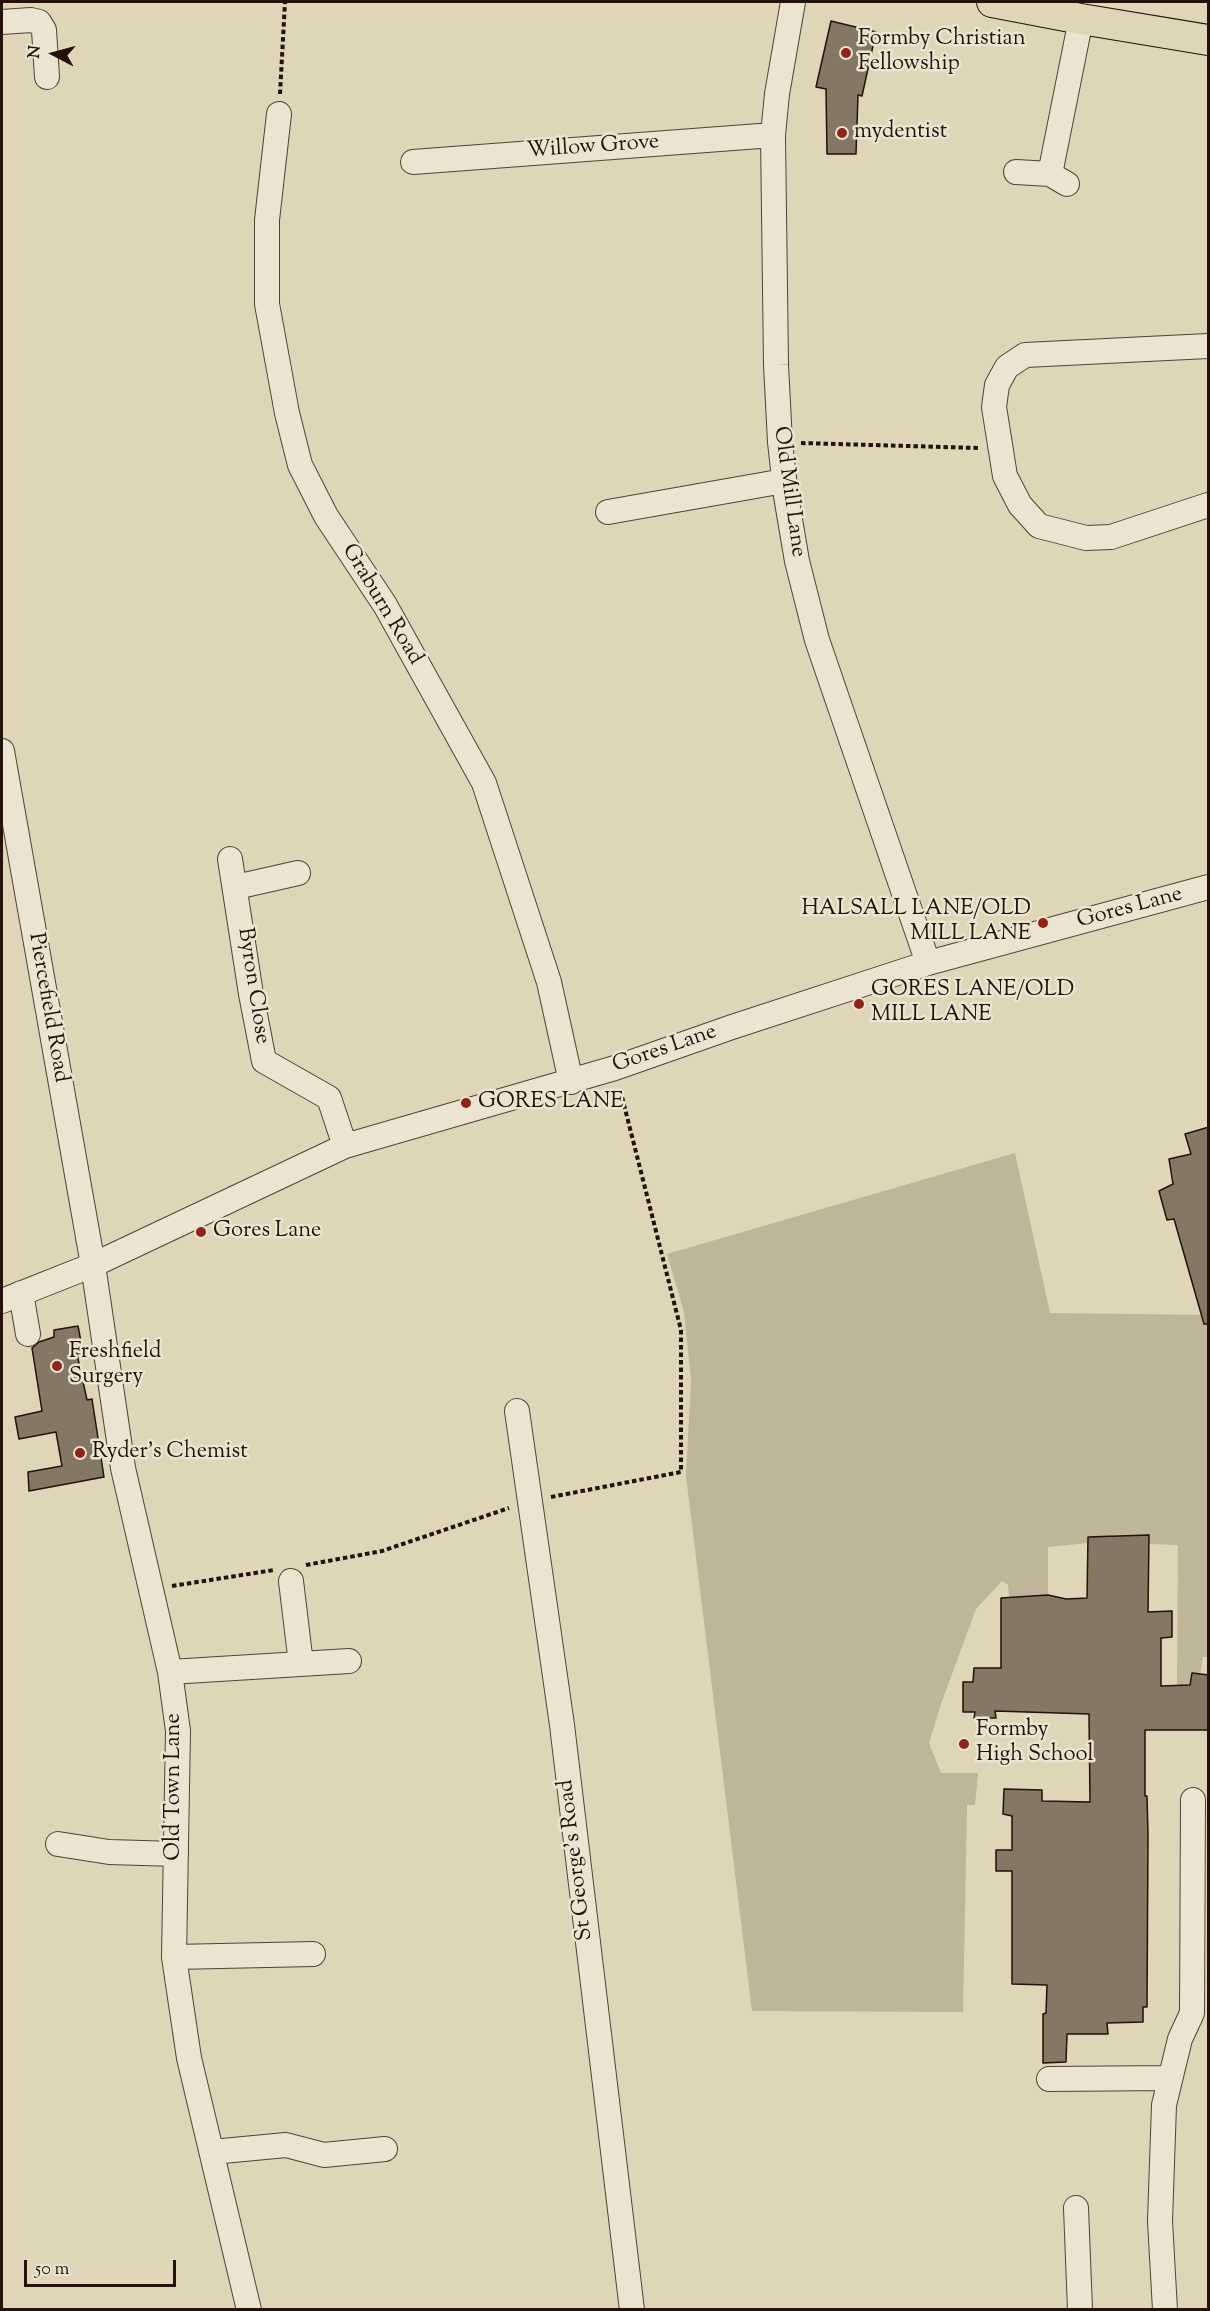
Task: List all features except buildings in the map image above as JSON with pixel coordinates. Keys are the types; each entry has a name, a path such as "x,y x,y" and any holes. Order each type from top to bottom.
{"main road":[{"path":"992,2 1209,40"}],"street":[{"name":"Old Mill Lane","path":"793,2 777,94 773,135 776,365 784,481 797,561 817,640 927,963"},
{"path":"1016,172 1058,179 1081,19"},
{"path":"2,22 31,20 39,22 44,30 47,77"},
{"name":"Graburn Road","path":"279,114 267,220 267,304 287,413 300,465 326,516 385,605 484,783 549,982 571,1082"},
{"name":"Willow Grove","path":"413,162 773,135"},
{"path":"1209,346 1025,355 1007,367 997,385 994,407 1005,476 1020,505 1039,526 1086,538 1111,537 1209,505"},
{"path":"608,512 784,481"},
{"name":"Piercefield Road","path":"2,751 93,1265"},
{"name":"Byron Close","path":"230,859 264,1061 329,1098 345,1146"},
{"path":"236,887 298,873"},
{"name":"Gores Lane","path":"11,1297 93,1265 345,1146 571,1082 927,963 1209,888"},
{"name":"Old Town Lane","path":"93,1265 123,1468 170,1672 178,1731 174,1957 189,2058 249,2310"},
{"path":"11,1297 28,1334"},
{"name":"St George's Road","path":"516,1411 562,1725 632,2310"},
{"path":"289,1572 301,1664"},
{"path":"170,1672 349,1661"},
{"path":"1165,2310 1160,2221 1164,2105 1180,2039 1192,2013 1193,1800"},
{"path":"58,1844 109,1852 176,1854"},
{"path":"174,1957 313,1954"},
{"path":"1049,2079 1170,2078"},
{"path":"212,2152 286,2145 324,2155 385,2149"},
{"path":"1076,2208 1080,2310"}],"path":[{"path":"279,114 285,2"},
{"path":"780,442 1001,449"},
{"path":"152,1590 200,1580 289,1572 382,1551 529,1502 681,1472 681,1330 615,1068"}],"shaded area":[{"name":"Formby High School","path":"1015,1153 1050,1313 1208,1315 1208,1657 1203,1657 1200,1674 1192,1673 1190,1685 1177,1686 1178,1545 1149,1544 1148,1535 1088,1537 1088,1543 1048,1547 1048,1595 1009,1597 1008,1585 1002,1581 976,1609 929,1743 941,1773 978,1773 975,1805 967,1805 963,2012 752,2011 686,1476 691,1380 684,1312 667,1254"}],"place":[{"name":"Formby Christian Fellowship","path":"846,53"},
{"name":"mydentist","path":"842,133"},
{"name":"HALSALL LANE/OLD MILL LANE","path":"1043,923"},
{"name":"GORES LANE/OLD MILL LANE","path":"859,1004"},
{"name":"GORES LANE","path":"466,1103"},
{"name":"Gores Lane","path":"201,1232"},
{"name":"Freshfield Surgery","path":"57,1366"},
{"name":"Ryder's Chemist","path":"80,1453"},
{"name":"Formby High School","path":"964,1744"}]}
